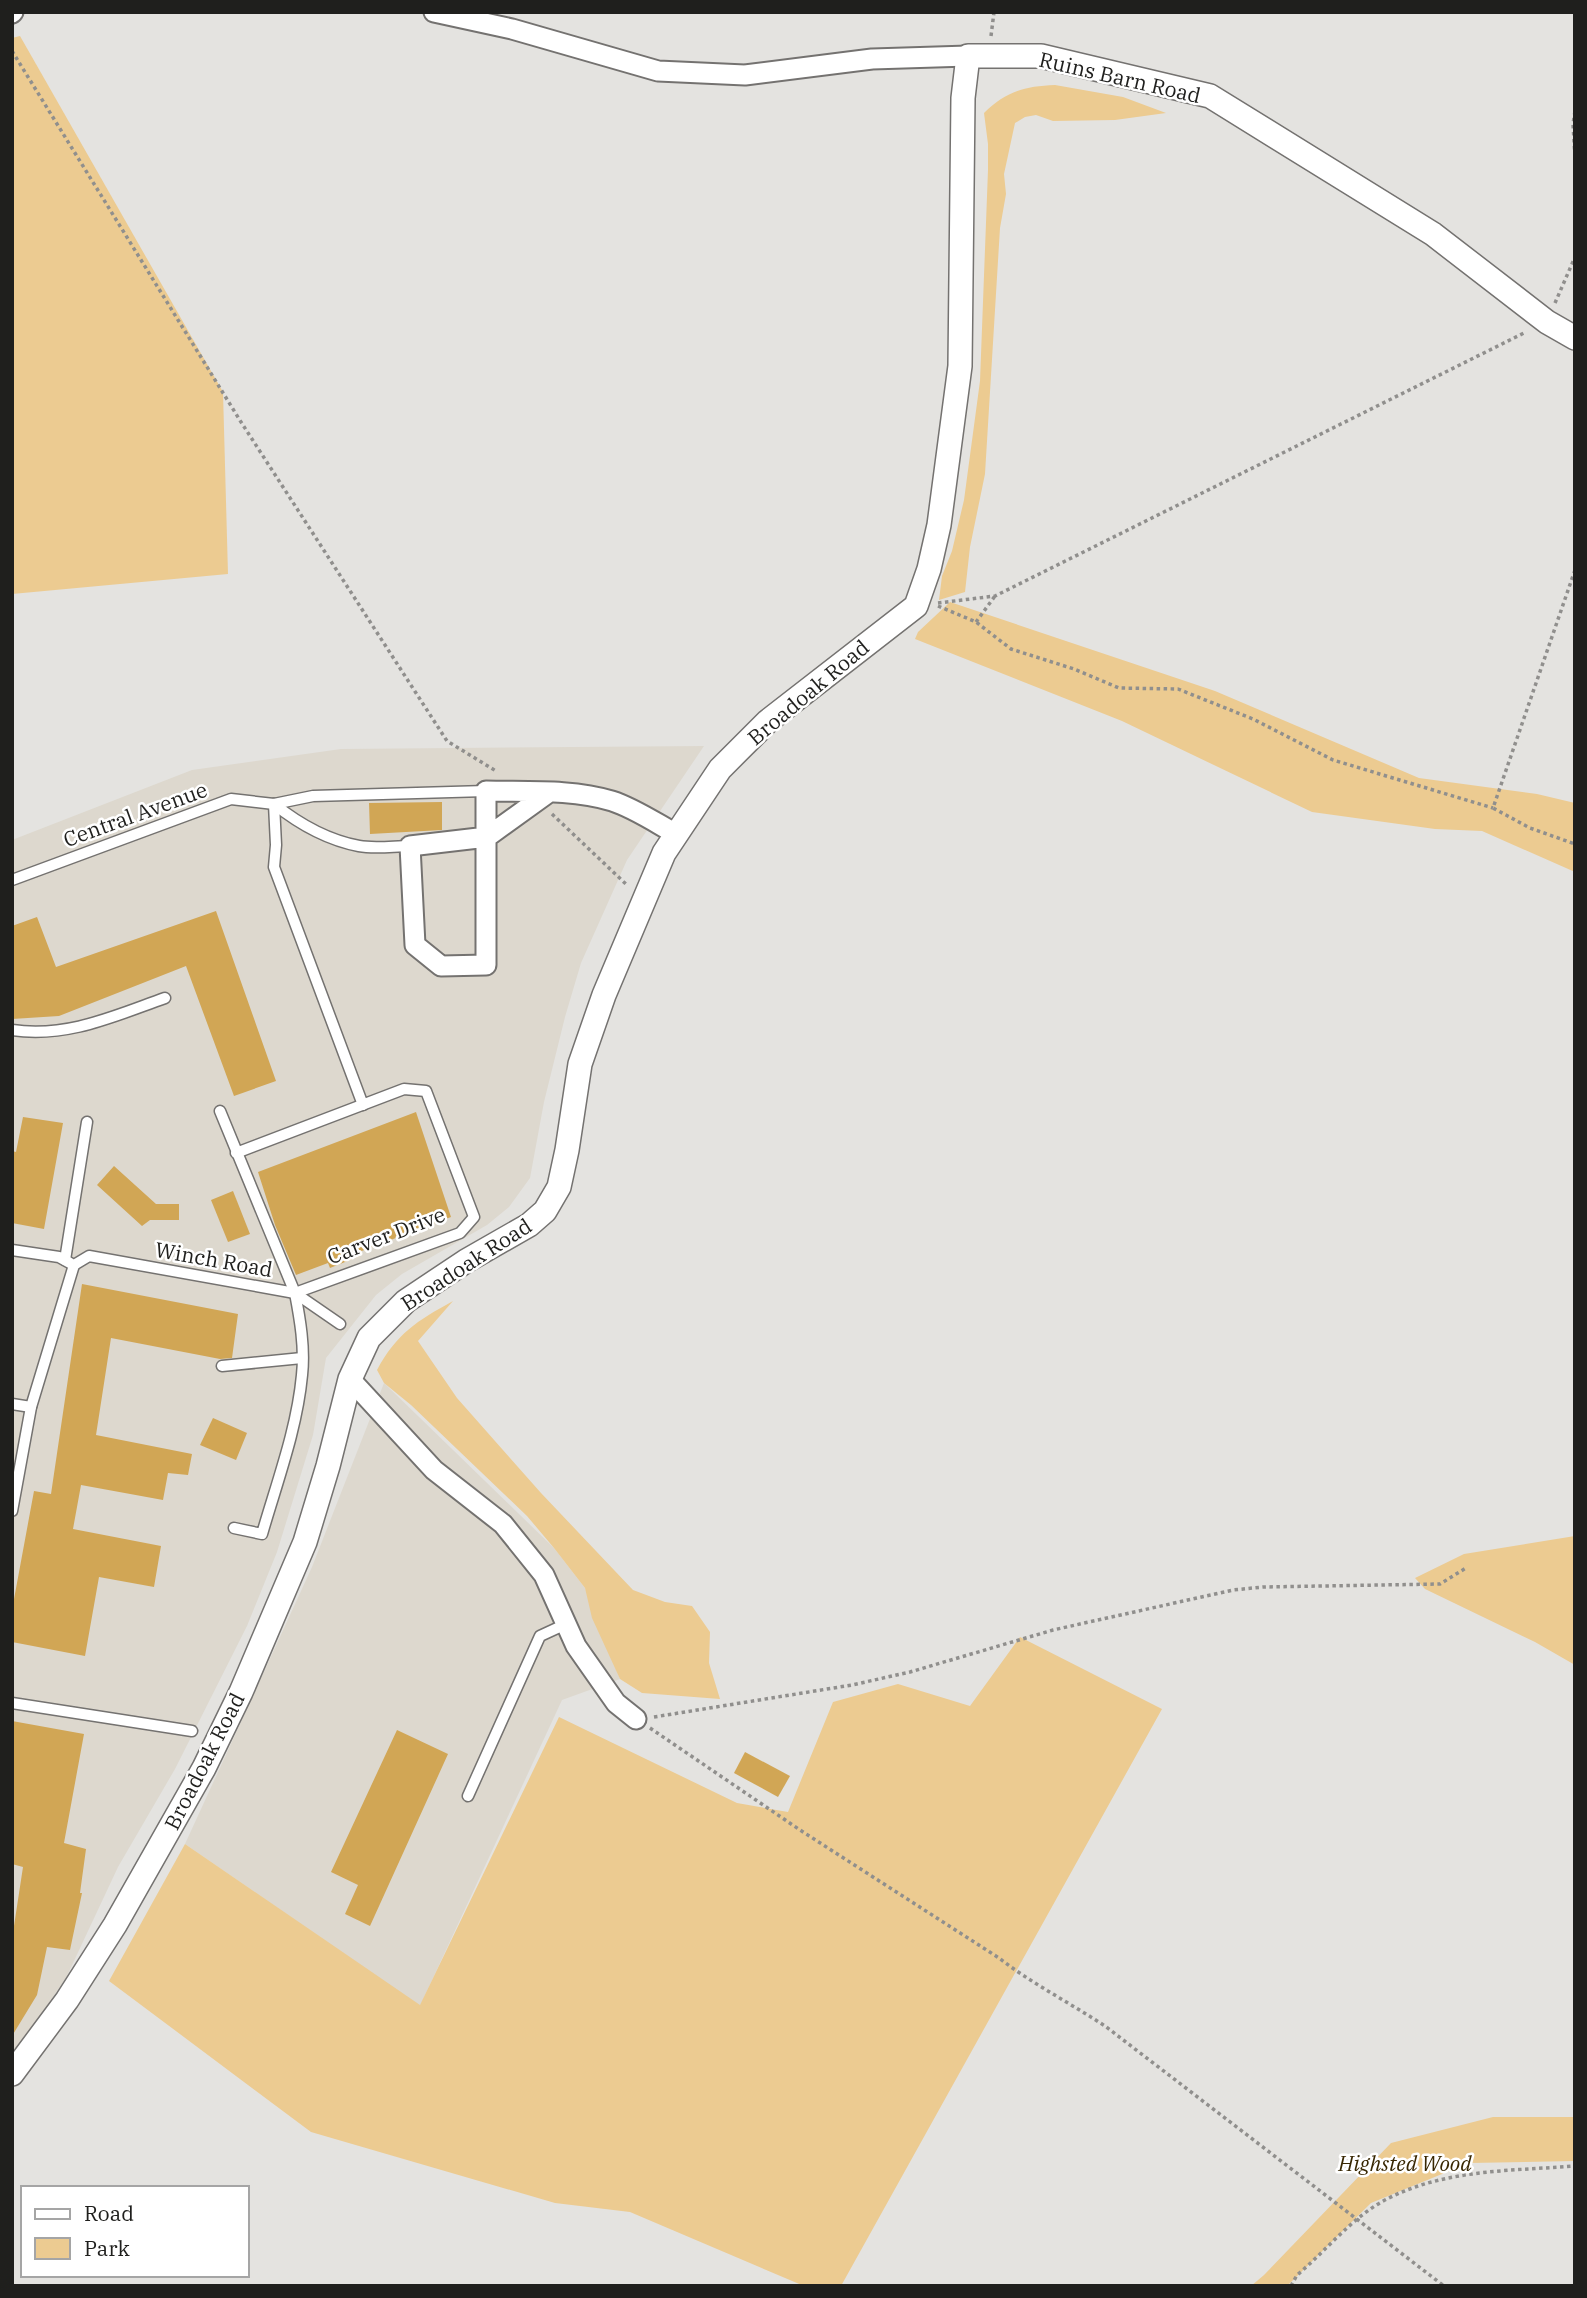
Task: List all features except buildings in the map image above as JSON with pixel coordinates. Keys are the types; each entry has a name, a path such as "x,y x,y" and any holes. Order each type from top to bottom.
{"street":[{"name":"Ruins Barn Road","path":"433,12 512,30 657,71 745,75 872,60 1041,56 1210,96 1433,234 1547,322 1575,338"},
{"name":"Broadoak Road","path":"12,2074 67,2000 115,1925 217,1743 305,1542 350,1379 369,1338 405,1301 466,1261 529,1225 545,1211 559,1187 580,1064 604,995 664,853 720,769 768,721 916,606 929,569 939,525 960,366 963,98 968,56"},
{"path":"543,796 487,837 410,846 415,945 441,966 486,965 487,837 486,791 543,796 576,794 614,801 676,834"},
{"path":"350,1379 434,1470 503,1524 544,1576 576,1646 616,1703 636,1719"}],"lane":[{"path":"274,804 313,796 486,791"},
{"name":"Central Avenue","path":"12,880 231,799 274,804"},
{"path":"274,804 295,821 320,834 360,846 410,846"},
{"path":"274,804 274,867 363,1105"},
{"path":"12,1030 32,1033 78,1029 165,998"},
{"name":"Carver Drive","path":"236,1153 404,1089 426,1091 474,1217 460,1233 295,1293"},
{"path":"220,1111 295,1293 302,1358 302,1374 291,1430 262,1534 234,1528"},
{"path":"12,1511 31,1407 69,1262 87,1122"},
{"path":"12,1250 59,1257 69,1262"},
{"name":"Winch Road","path":"69,1262 89,1256 295,1293 340,1324"},
{"path":"222,1366 302,1358"},
{"path":"12,1404 31,1407"},
{"path":"468,1796 540,1636 566,1624"},
{"path":"12,1703 192,1731"}],"path":[{"path":"12,51 241,422 447,741 496,771"},
{"path":"1575,111 1575,157"},
{"path":"1575,257 1547,322 995,596 932,604 976,622 1011,649 1074,669 1119,688 1178,689 1253,719 1333,760 1493,808 1530,828 1575,844"},
{"path":"1493,808 1575,570"},
{"path":"976,622 995,596"},
{"path":"543,796 643,901"},
{"path":"636,1719 852,1685 910,1672 1053,1630 1233,1590 1264,1587 1440,1584 1466,1568"},
{"path":"636,1719 1018,1973 1054,1992 1105,2025 1444,2286"},
{"path":"1291,2286 1297,2275 1357,2220 1386,2199 1433,2181 1476,2172 1575,2166"}],"shaded area":[{"path":"704,746 627,860 581,963 544,1102 530,1178 509,1207 487,1225 402,1274 376,1295 326,1358 313,1435 277,1552 247,1626 175,1769 118,1867 66,1978 12,2056 12,840 192,770 341,749"},
{"path":"384,1383 554,1548 585,1588 620,1679 562,1700 420,2006 185,1844 312,1567"}],"green space":[{"path":"20,36 223,392 228,574 12,594 12,38"},
{"path":"1055,85 1123,97 1166,113 1115,120 1053,121 1036,115 1015,123 1004,174 1006,194 1000,228 985,474 970,547 965,592 939,600 942,576 952,551 964,500 980,381 988,170 984,113 1008,95 1034,87"},
{"path":"950,602 1215,691 1419,778 1537,794 1575,803 1575,872 1482,831 1435,829 1312,812 1122,721 915,639 918,632"},
{"path":"453,1301 418,1341 457,1398 541,1493 633,1590 665,1602 692,1606 710,1632 709,1663 720,1699 642,1693 620,1679 592,1618 585,1588 554,1548 527,1516 411,1405 384,1383 377,1370 392,1346 418,1322"},
{"path":"1575,1536 1575,1665 1535,1642 1425,1589 1415,1578 1464,1554"},
{"path":"1020,1637 1162,1709 841,2286 804,2286 630,2212 555,2203 311,2132 109,1981 185,1844 420,2005 559,1717 737,1803 788,1812 833,1702 898,1684 970,1706"},
{"name":"Highsted Wood","path":"1493,2117 1575,2117 1575,2161 1469,2163 1371,2203 1287,2286 1251,2286 1391,2143"}]}
